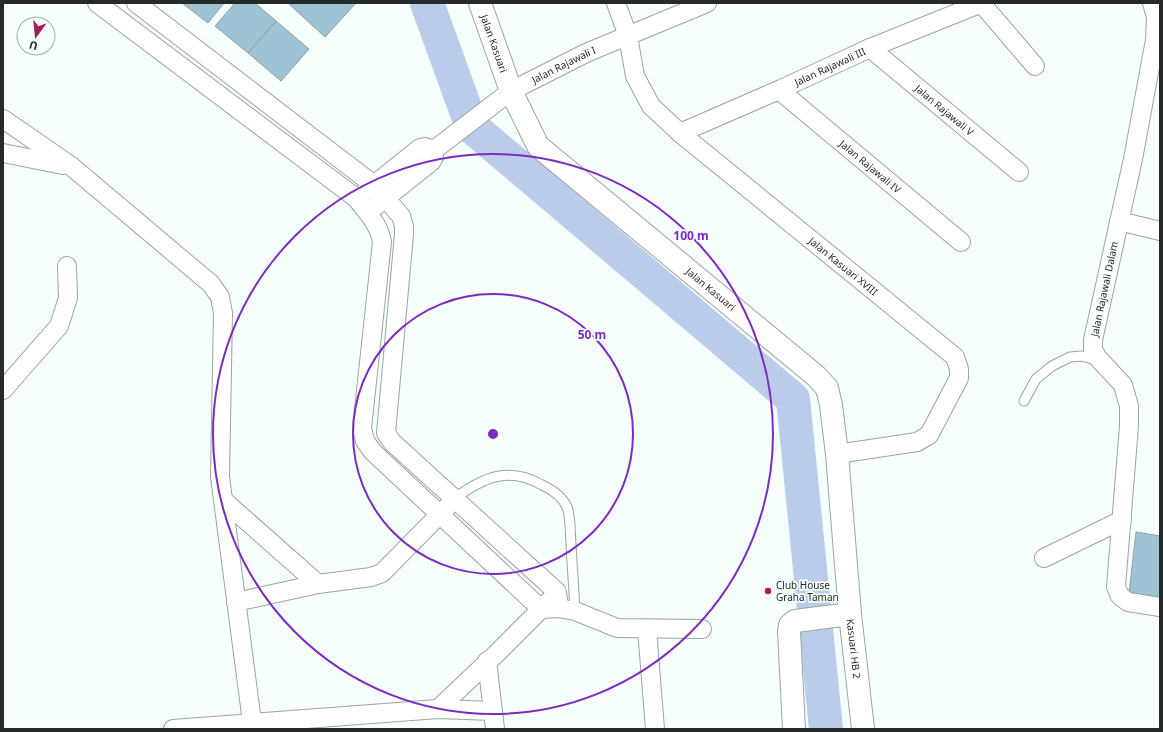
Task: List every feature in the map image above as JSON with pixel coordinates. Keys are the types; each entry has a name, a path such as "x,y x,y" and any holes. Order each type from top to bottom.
{"main road":[{"name":"Jalan Kasuari","path":"480,3 511,91 538,146 816,376 827,388 831,405 837,454 844,614"},
{"name":"Kasuari HB 2","path":"794,729 789,631 790,625 794,621 844,614 863,729"}],"street":[{"path":"97,3 356,198 376,223 381,233 382,242 362,428 365,441 373,452 440,514 558,605 617,628 702,629"},
{"path":"136,3 374,185 401,216 404,226 386,433 392,442 455,498 558,605"},
{"name":"Jalan Kasuari XVIII","path":"616,3 628,36 635,76 651,106 680,134 955,357 960,369 959,378 929,435 917,442 837,454"},
{"name":"Jalan Rajawali I","path":"368,212 431,162 434,157 435,149 511,91 586,53 707,3"},
{"path":"981,3 1035,66"},
{"name":"Jalan Rajawali III","path":"680,134 870,48 981,3"},
{"name":"Jalan Rajawali Dalam","path":"1152,3 1156,17 1156,40 1133,159 1092,340 1093,349 1097,358 1124,385 1129,406 1130,426 1116,587 1120,596 1128,602 1160,607"},
{"name":"Jalan Rajawali V","path":"870,48 1019,172"},
{"name":"Jalan Rajawali IV","path":"779,90 961,242"},
{"path":"3,119 71,166 211,284 220,297 223,313 220,477 252,722"},
{"path":"356,198 420,148 425,147 435,149"},
{"path":"3,153 71,166"},
{"path":"1119,221 1160,231"},
{"path":"3,390 60,326 68,298 67,266"},
{"path":"236,602 318,584 371,577 382,573 455,498"},
{"path":"223,500 318,584"},
{"path":"1044,558 1122,520"},
{"path":"438,709 487,661 558,605"},
{"path":"646,629 655,729"},
{"path":"487,661 495,729"},
{"path":"173,729 252,722 281,724 438,709 493,711"}],"lane":[{"path":"1024,401 1036,379 1052,366 1070,357 1082,356 1101,361"},
{"path":"455,498 471,487 508,474 519,475 538,482 561,498 567,508 570,523 558,605"}],"building":[{"path":"182,3 224,3 208,23"},
{"path":"235,3 255,3 276,21 248,53 215,26"},
{"path":"356,3 325,37 289,4"},
{"path":"276,21 309,49 281,81 248,53"},
{"path":"1136,532 1160,536 1160,598 1129,593"}],"waterway":[{"path":"427,3 472,127 793,399 826,729"}],"place":[{"name":"Club House Graha Taman","path":"768,591"}]}
